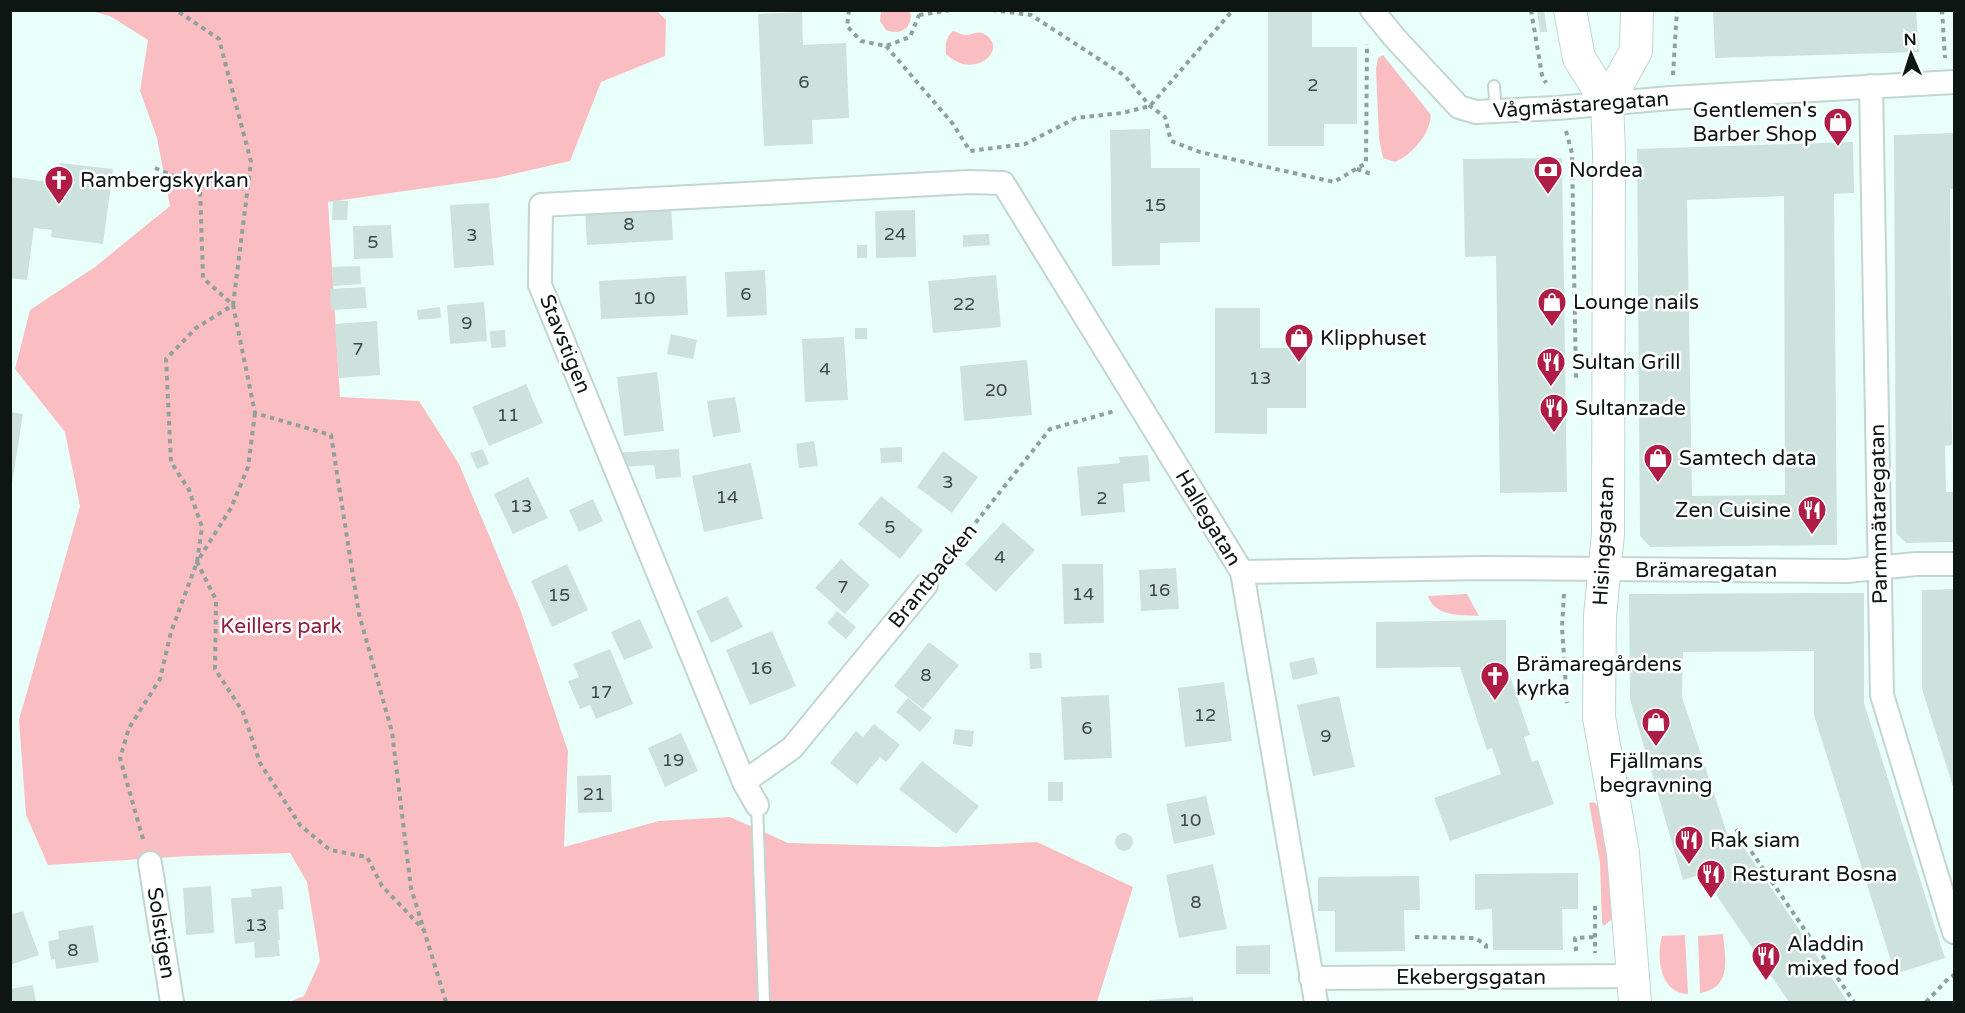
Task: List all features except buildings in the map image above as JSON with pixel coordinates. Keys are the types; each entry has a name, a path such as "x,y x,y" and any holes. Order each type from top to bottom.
{"street":[{"path":"1570,10 1579,58 1607,103 1636,51 1638,12"},
{"name":"Vågmästaregatan","path":"1373,12 1459,107 1476,112 1950,82"},
{"name":"Parmmätaregatan","path":"1871,86 1882,695 1954,932"},
{"name":"Hisingsgatan","path":"1607,103 1609,153 1608,515 1600,616 1599,717 1623,853 1633,989"},
{"name":"Stavstigen","path":"757,805 744,782 540,285 540,205 969,182 1003,183"},
{"name":"Hallegatan","path":"1003,183 1242,573 1316,1002"},
{"name":"Brämaregatan","path":"1242,573 1484,568 1847,571 1916,564 1954,564"},
{"name":"Brantbacken","path":"744,782 792,748 926,585"},
{"name":"Solstigen","path":"150,863 172,1002"},
{"name":"Ekebergsgatan","path":"1311,978 1594,977 1633,989"}],"lane":[{"path":"1494,86 1496,112"},
{"path":"757,805 764,1002"}],"path":[{"path":"150,863 120,758 129,728 160,680 171,632 197,562 231,508 248,468 255,412 233,305 251,162 219,39 176,10"},
{"path":"849,10 847,26 861,41 886,46 910,37 918,13 951,10"},
{"path":"992,10 1031,15 1125,76 1150,106 1165,117 1171,141 1200,152 1255,166 1334,182 1366,163 1366,44 1373,12"},
{"path":"886,46 953,124 970,151 1025,144 1076,118 1122,113 1150,106 1233,10"},
{"path":"1531,10 1542,75 1557,108 1572,153 1576,392"},
{"path":"1942,10 1950,82"},
{"path":"155,168 200,187 202,278 233,305"},
{"path":"1356,169 1374,174"},
{"path":"233,305 196,328 166,359 171,462 189,490 202,527 197,562 216,600 215,669 243,712 260,763 300,825 330,850 367,857 382,886 424,929"},
{"name":"Brantbacken","path":"926,585 1050,429 1139,404"},
{"path":"255,412 331,435 358,614 392,732 411,888 446,1002"},
{"path":"1567,707 1562,627 1565,591 1570,570"},
{"path":"1736,829 1854,1002"},
{"path":"1594,903 1594,977"},
{"path":"1415,937 1475,938 1486,945 1486,956"},
{"path":"1926,1002 1954,975"}],"green space":[{"name":"Keillers park","path":"91,11 657,11 666,20 665,56 601,82 570,161 496,178 328,202 340,397 419,401 459,464 520,609 568,751 564,847 659,821 730,817 788,843 936,847 1037,842 1133,887 1097,1002 289,1002 304,996 320,961 307,882 290,853 189,856 48,865 26,815 19,720 80,506 65,432 15,369 30,310 95,267 170,206 157,138 140,91 148,40 110,16"},
{"path":"881,11 910,11 910,22 901,31 886,30 880,21"},
{"path":"953,31 964,35 984,34 991,40 993,47 991,54 978,64 968,65 957,62 946,54 946,41"},
{"path":"1383,55 1431,115 1424,136 1419,143 1395,162 1383,158 1379,139 1376,69 1378,58"},
{"path":"1467,594 1479,616 1449,614 1436,608 1428,596"},
{"path":"1594,802 1601,809 1612,879 1611,920 1604,926 1602,923 1600,863 1589,803"},
{"path":"1723,934 1725,970 1722,978 1711,990 1700,993 1698,936"},
{"path":"1685,935 1688,994 1671,987 1666,981 1660,963 1662,936"}],"place":[{"name":"Gentlemen's Barber Shop","path":"1838,148"},
{"name":"Nordea","path":"1548,196"},
{"name":"Rambergskyrkan","path":"59,206"},
{"name":"Lounge nails","path":"1552,328"},
{"name":"Klipphuset","path":"1299,364"},
{"name":"Sultan Grill","path":"1551,388"},
{"name":"Sultanzade","path":"1554,434"},
{"name":"Samtech data","path":"1658,484"},
{"name":"Zen Cuisine","path":"1812,536"},
{"name":"Brämaregårdens kyrka","path":"1495,702"},
{"name":"Fjällmans begravning","path":"1656,748"},
{"name":"Rak siam","path":"1689,866"},
{"name":"Resturant Bosna","path":"1711,900"},
{"name":"Aladdin mixed food","path":"1766,982"}]}
